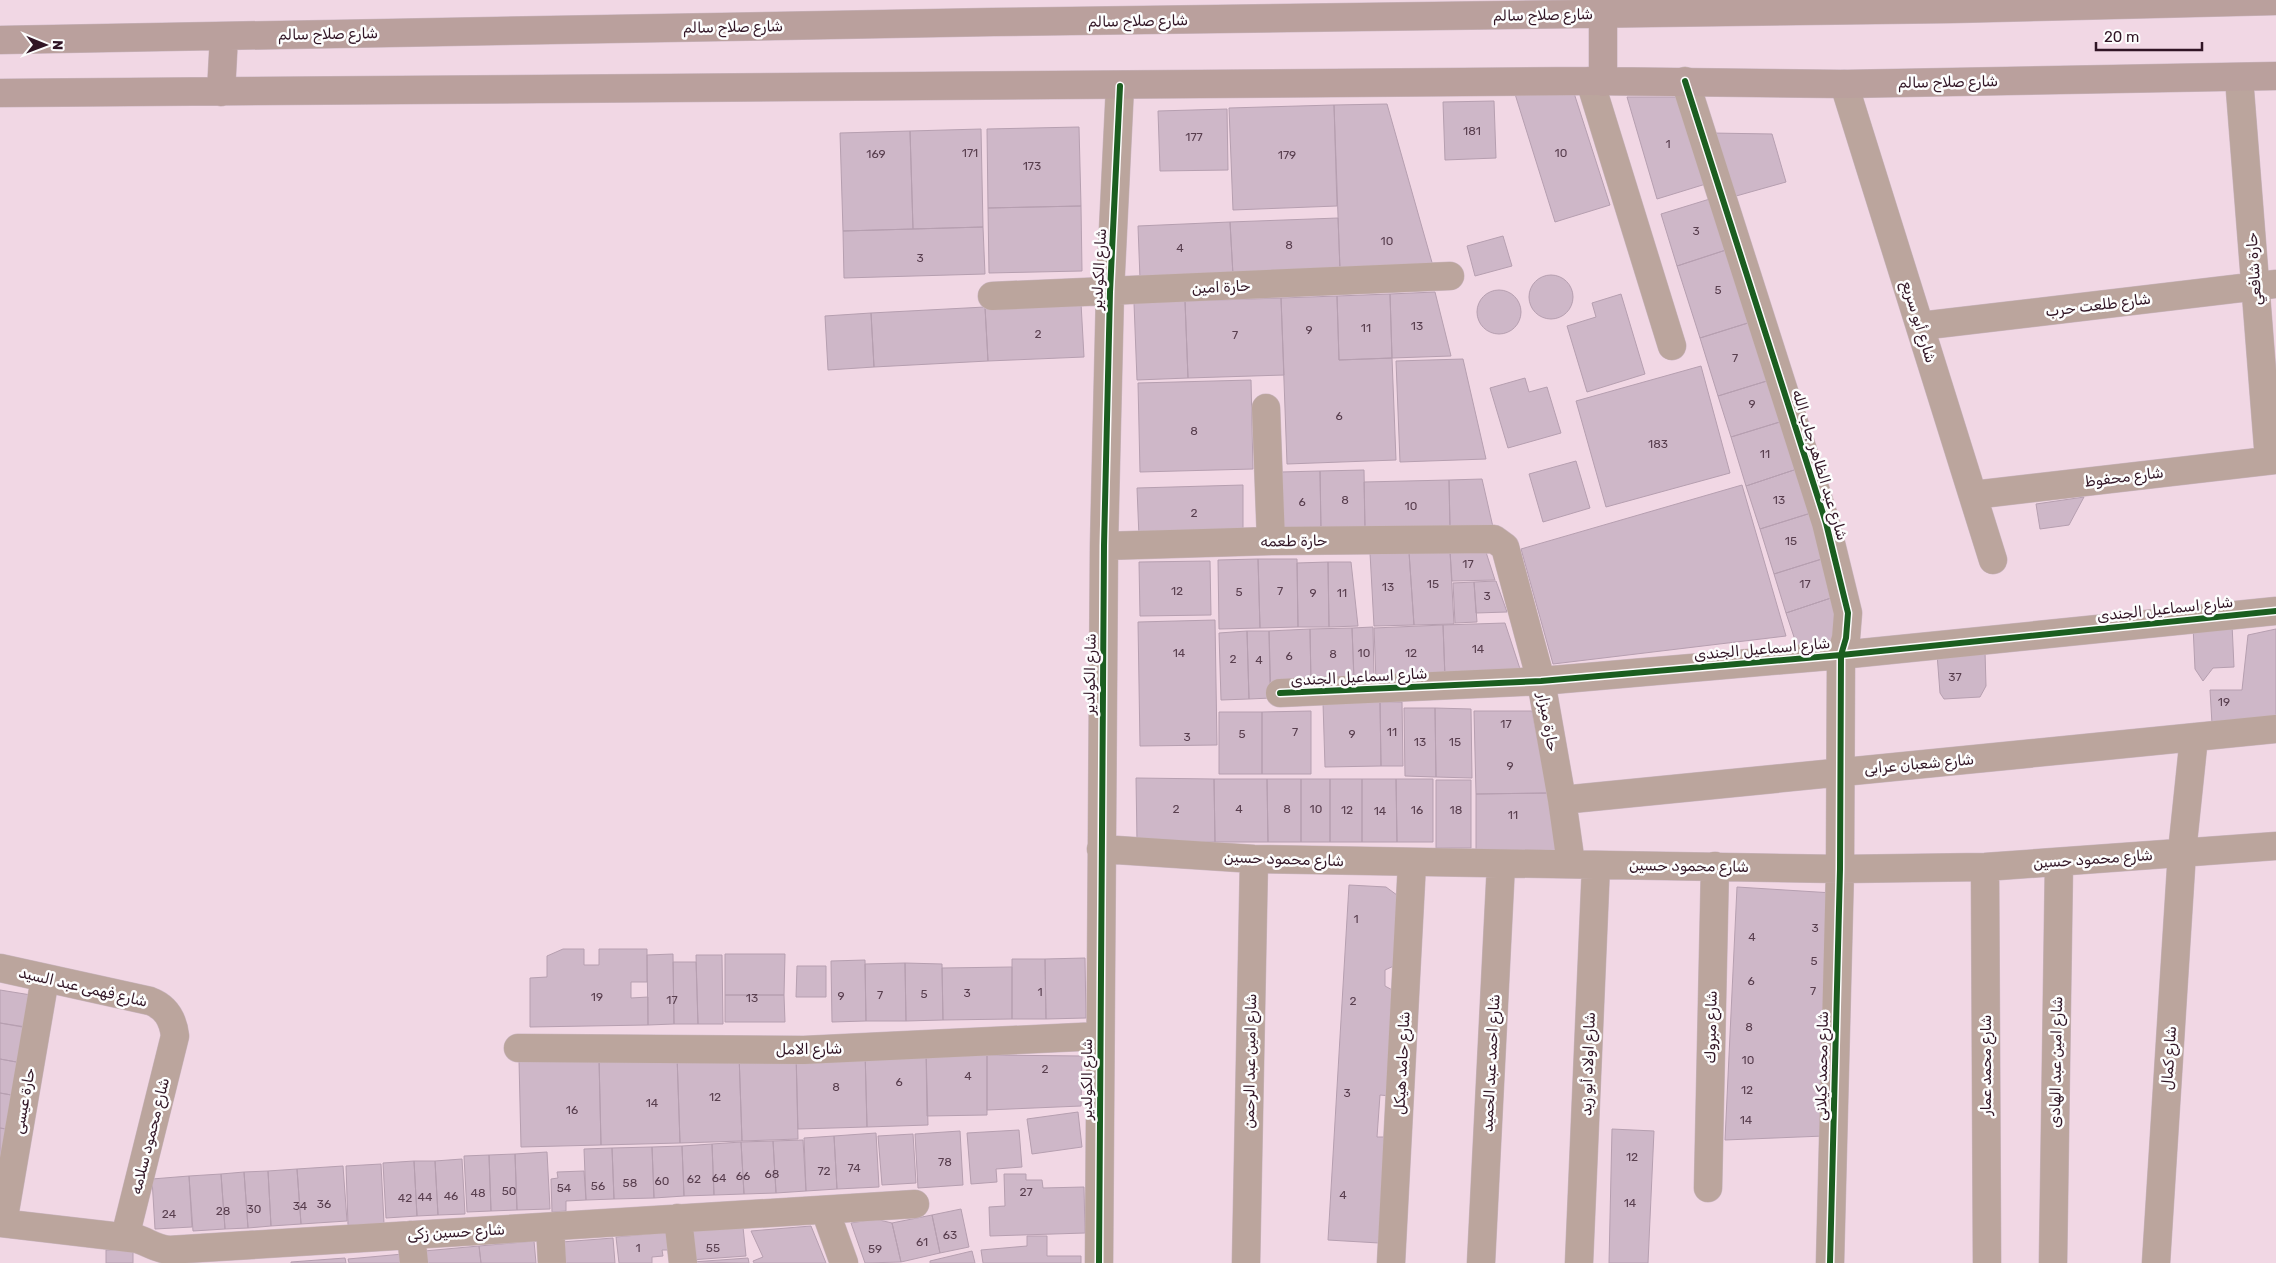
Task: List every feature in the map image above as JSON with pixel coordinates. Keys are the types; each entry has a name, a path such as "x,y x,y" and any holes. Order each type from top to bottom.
{"highway":[{"name":"شارع صلاح سالم","path":"0,40 993,22 1603,15 2276,1"},
{"path":"1596,82 1603,15"},
{"path":"222,92 224,36"},
{"name":"شارع صلاح سالم","path":"0,93 1685,81 1844,84 2276,76"}],"street":[{"name":"حارة شافعي","path":"2239,78 2266,285 2273,460"},
{"name":"شارع عبد الظاهر جاب الله","path":"1685,81 1826,523 1848,613 1846,638 1842,655 1840,869"},
{"path":"1596,82 1672,346"},
{"name":"شارع أبو سريع","path":"1844,84 1993,560"},
{"name":"شارع الكولدير","path":"1100,1263 1104,546 1110,292 1120,86"},
{"name":"حارة امين","path":"992,296 1450,276"},
{"name":"شارع طلعت حرب","path":"1920,326 2266,285"},
{"path":"1266,408 1271,541"},
{"name":"شارع محفوظ","path":"1973,495 2273,460"},
{"name":"حارة طعمه","path":"1104,546 1484,538"},
{"name":"حارة ميزار","path":"1484,538 1494,539 1505,547 1541,681 1562,800 1584,865"},
{"name":"شارع اسماعيل الجندى","path":"1280,693 1541,681 1842,655 2276,611"},
{"name":"شارع شعبان عرابى","path":"1562,800 2276,729"},
{"name":"شارع كمال","path":"2156,1263 2182,852 2194,737"},
{"name":"شارع محمود حسين","path":"1101,849 1254,859 1840,869 1985,867 2276,846"},
{"name":"شارع امين عبد الرحمن","path":"1246,1263 1254,859"},
{"name":"شارع امين عبد الهادى","path":"2053,1263 2059,862"},
{"name":"شارع حامد هيكل","path":"1391,1263 1412,863"},
{"name":"شارع احمد عبد الحميد","path":"1481,1263 1501,864"},
{"name":"شارع اولاد أبو زيد","path":"1579,1263 1584,865"},
{"name":"شارع مبروك","path":"1708,1188 1715,866"},
{"name":"شارع محمد عمار","path":"1985,867 1987,1263"},
{"name":"شارع محمد كيلانى","path":"1830,1263 1840,869"},
{"name":"شارع فهمى عبد السيد","path":"0,968 157,1004 170,1016 175,1036"},
{"name":"حارة عيسى","path":"1,1223 45,978"},
{"name":"شارع محمود سلامه","path":"134,1246 175,1036"},
{"name":"شارع الامل","path":"518,1048 804,1050 1100,1036"},
{"name":"شارع حسين زكى","path":"1,1223 134,1246 149,1243 158,1249 280,1254 411,1234 915,1204"},
{"path":"825,1210 844,1263"},
{"path":"678,1218 683,1263"},
{"path":"550,1227 552,1263"},
{"path":"411,1234 414,1263"}],"building":[{"path":"1574,93 1610,205 1555,222 1515,94"},
{"path":"1627,97 1681,97 1709,183 1657,199"},
{"path":"1494,101 1496,158 1445,160 1443,102"},
{"path":"1387,104 1433,266 1340,270 1334,105"},
{"path":"1334,105 1337,206 1233,210 1229,108"},
{"path":"1227,109 1228,170 1160,171 1158,111"},
{"path":"1079,127 1081,206 988,208 987,129"},
{"path":"981,129 983,227 913,229 910,131"},
{"path":"910,131 913,229 843,231 840,133"},
{"path":"1711,133 1772,134 1786,182 1729,198"},
{"path":"1713,198 1729,249 1677,266 1661,214"},
{"path":"1081,206 1082,271 989,273 988,208"},
{"path":"1338,218 1340,270 1233,275 1230,222"},
{"path":"1230,222 1233,275 1140,279 1138,226"},
{"path":"983,227 985,274 844,278 843,231"},
{"path":"1503,236 1512,266 1475,276 1467,246"},
{"path":"1729,249 1751,322 1700,338 1677,266"},
{"path":"1551,275 1563,279 1569,285 1573,297 1569,309 1563,315 1551,319 1539,315 1533,309 1529,297 1533,285 1539,279"},
{"path":"1499,290 1511,294 1517,300 1521,312 1517,324 1511,330 1499,334 1487,330 1481,324 1477,312 1481,300 1487,294"},
{"path":"1435,292 1451,356 1392,358 1390,294"},
{"path":"1390,294 1392,358 1339,360 1337,296"},
{"path":"1621,294 1645,374 1587,392 1567,326 1596,317 1592,303"},
{"path":"1337,296 1339,360 1392,358 1396,460 1287,464 1281,298"},
{"path":"1281,298 1284,375 1188,378 1185,301"},
{"path":"1185,301 1188,378 1137,380 1134,303"},
{"path":"1081,303 1084,357 988,361 985,307"},
{"path":"985,307 988,361 874,367 871,313"},
{"path":"871,313 874,367 828,370 825,316"},
{"path":"1751,322 1770,380 1718,396 1700,338"},
{"path":"1463,359 1486,459 1400,462 1396,361"},
{"path":"1701,366 1730,473 1606,507 1576,401"},
{"path":"1525,378 1529,392 1547,387 1561,433 1508,448 1490,388"},
{"path":"1251,380 1253,469 1140,472 1138,383"},
{"path":"1770,380 1783,421 1731,437 1718,396"},
{"path":"1783,421 1797,469 1746,486 1731,437"},
{"path":"1576,461 1590,508 1543,522 1529,474"},
{"path":"1797,469 1811,513 1760,529 1746,486"},
{"path":"1364,470 1365,529 1321,530 1320,471"},
{"path":"1320,471 1321,530 1281,531 1281,472"},
{"path":"1482,479 1493,527 1450,528 1449,480"},
{"path":"1449,480 1450,528 1365,529 1364,482"},
{"path":"1243,485 1243,534 1139,537 1137,488"},
{"path":"1742,485 1786,636 1553,664 1521,549"},
{"path":"2084,497 2069,525 2040,529 2036,504"},
{"path":"1811,513 1825,558 1774,574 1760,529"},
{"path":"1485,549 1495,580 1452,581 1450,551"},
{"path":"1450,551 1454,624 1414,625 1409,552"},
{"path":"1409,552 1414,625 1374,626 1370,553"},
{"path":"1825,558 1837,596 1786,613 1774,574"},
{"path":"1258,559 1260,628 1219,629 1218,560"},
{"path":"1258,559 1297,559 1298,627 1260,628"},
{"path":"1210,561 1211,615 1140,616 1139,562"},
{"path":"1328,562 1351,562 1358,626 1329,627"},
{"path":"1328,562 1329,627 1298,627 1297,563"},
{"path":"1496,581 1507,612 1476,613 1474,582"},
{"path":"1474,582 1477,622 1455,623 1453,583"},
{"path":"1837,596 1837,647 1798,649 1786,613"},
{"path":"1215,620 1217,745 1140,746 1138,622"},
{"path":"1505,623 1522,675 1445,678 1443,625"},
{"path":"2232,624 2234,667 2213,668 2203,681 2195,669 2193,626"},
{"path":"1443,625 1445,678 1376,681 1374,628"},
{"path":"1373,627 1374,677 1354,678 1352,628"},
{"path":"1352,628 1354,682 1311,684 1310,629"},
{"path":"1310,629 1311,684 1270,685 1269,631"},
{"path":"2276,629 2276,723 2212,724 2210,690 2242,690 2248,635"},
{"path":"1247,631 1269,631 1271,698 1249,699"},
{"path":"1247,631 1249,699 1221,700 1219,633"},
{"path":"1985,651 1986,686 1980,697 1944,699 1940,693 1937,654"},
{"path":"1380,702 1402,702 1403,766 1381,766"},
{"path":"1380,702 1381,766 1325,767 1323,703"},
{"path":"1404,708 1435,708 1436,777 1405,776"},
{"path":"1435,708 1471,709 1472,778 1436,777"},
{"path":"1311,711 1311,774 1262,774 1262,712"},
{"path":"1474,711 1532,711 1548,793 1476,794"},
{"path":"1219,712 1262,712 1262,774 1219,774"},
{"path":"1136,778 1214,779 1215,842 1137,842"},
{"path":"1214,779 1267,779 1268,842 1215,842"},
{"path":"1267,779 1301,779 1301,842 1268,842"},
{"path":"1301,779 1330,779 1330,842 1301,842"},
{"path":"1330,779 1362,779 1362,842 1330,842"},
{"path":"1362,779 1396,779 1397,842 1362,842"},
{"path":"1396,779 1433,779 1433,842 1397,842"},
{"path":"1436,780 1471,780 1471,848 1436,848"},
{"path":"1548,793 1558,854 1476,854 1476,794"},
{"path":"1349,885 1386,887 1401,898 1396,965 1385,970 1385,986 1396,992 1390,1096 1380,1095 1377,1137 1385,1137 1379,1243 1328,1240"},
{"path":"1737,887 1833,893 1824,1136 1725,1140"},
{"path":"563,949 584,949 584,965 599,965 599,949 647,949 647,982 631,982 631,998 648,997 648,1025 530,1027 530,978 547,977 547,956"},
{"path":"673,954 674,1024 648,1025 647,955"},
{"path":"725,954 785,954 784,995 725,995"},
{"path":"696,955 722,955 723,1024 698,1024"},
{"path":"1085,958 1086,1018 1046,1019 1045,959"},
{"path":"1012,959 1045,959 1046,1019 1012,1019"},
{"path":"865,960 866,1021 832,1022 831,961"},
{"path":"673,962 696,962 698,1024 674,1024"},
{"path":"905,963 906,1021 866,1021 865,964"},
{"path":"905,963 942,964 943,1020 906,1021"},
{"path":"797,966 826,966 826,997 796,997"},
{"path":"1012,967 1012,1019 943,1020 942,968"},
{"path":"0,990 31,995 26,1027 0,1023"},
{"path":"725,995 784,995 785,1022 725,1022"},
{"path":"0,1023 28,1028 22,1063 0,1059"},
{"path":"926,1049 987,1055 987,1115 927,1116"},
{"path":"926,1049 928,1125 867,1127 865,1050"},
{"path":"865,1050 867,1127 798,1129 796,1052"},
{"path":"796,1052 798,1139 742,1141 739,1054"},
{"path":"739,1054 742,1141 680,1143 677,1055"},
{"path":"677,1055 680,1143 601,1145 599,1058"},
{"path":"987,1055 1082,1056 1081,1106 987,1110"},
{"path":"599,1058 601,1145 521,1147 519,1060"},
{"path":"0,1059 22,1063 17,1096 0,1093"},
{"path":"0,1093 17,1096 12,1130 0,1128"},
{"path":"1078,1112 1082,1147 1032,1154 1027,1119"},
{"path":"0,1128 12,1130 0,1166"},
{"path":"1612,1129 1654,1131 1648,1263 1609,1263"},
{"path":"1019,1130 1022,1167 996,1169 997,1182 971,1184 967,1133"},
{"path":"960,1131 963,1185 918,1188 915,1134"},
{"path":"876,1133 879,1187 837,1189 834,1136"},
{"path":"913,1134 916,1183 882,1185 878,1136"},
{"path":"834,1136 837,1189 806,1191 804,1138"},
{"path":"803,1140 806,1191 776,1193 773,1141"},
{"path":"773,1141 776,1193 744,1194 741,1142"},
{"path":"741,1142 744,1194 714,1195 712,1144"},
{"path":"712,1144 714,1195 684,1196 682,1146"},
{"path":"682,1146 684,1196 654,1198 652,1147"},
{"path":"652,1147 654,1198 614,1199 612,1148"},
{"path":"612,1148 614,1199 586,1200 584,1149"},
{"path":"547,1152 550,1209 517,1210 515,1154"},
{"path":"515,1154 517,1210 491,1211 489,1155"},
{"path":"489,1155 491,1211 467,1212 464,1156"},
{"path":"462,1159 465,1214 438,1215 435,1161"},
{"path":"414,1161 417,1216 386,1218 383,1163"},
{"path":"414,1161 435,1161 438,1215 417,1216"},
{"path":"381,1164 384,1224 348,1225 346,1166"},
{"path":"343,1166 347,1221 301,1224 297,1169"},
{"path":"297,1169 301,1224 271,1226 268,1171"},
{"path":"268,1171 271,1226 248,1228 244,1172"},
{"path":"584,1171 586,1200 566,1201 566,1211 552,1212 551,1179 558,1178 557,1172"},
{"path":"244,1172 248,1228 225,1229 221,1174"},
{"path":"221,1174 225,1229 193,1231 189,1176"},
{"path":"1004,1174 1026,1174 1026,1180 1042,1180 1043,1188 1084,1187 1085,1233 990,1236 989,1207 1005,1206"},
{"path":"189,1176 192,1227 155,1229 152,1179"},
{"path":"961,1209 969,1247 940,1253 932,1215"},
{"path":"932,1215 940,1253 901,1262 892,1223"},
{"path":"875,1219 892,1223 901,1262 865,1263 851,1223"},
{"path":"811,1226 826,1263 754,1263 753,1261 763,1257 751,1231"},
{"path":"743,1227 746,1256 690,1260 686,1231"},
{"path":"669,1232 671,1250 662,1250 663,1256 652,1257 652,1263 619,1263 616,1237"},
{"path":"1027,1236 1047,1236 1047,1256 1081,1256 1081,1263 983,1263 981,1250 1027,1246"},
{"path":"613,1238 615,1263 564,1263 562,1242"},
{"path":"534,1241 536,1263 481,1263 479,1246"},
{"path":"479,1246 481,1263 425,1263 424,1251"},
{"path":"106,1250 133,1251 133,1263 106,1263"},
{"path":"972,1251 975,1263 930,1263 930,1261"},
{"path":"403,1254 404,1263 349,1263 348,1259"},
{"path":"345,1258 346,1263 291,1263 291,1262"},
{"path":"748,1258 749,1263 692,1262"}],"cycle path":[{"path":"1685,81 1826,523 1848,613 1846,638 1841,655 1840,869 1830,1263"},
{"path":"1099,1263 1104,546 1110,292 1120,86"},
{"path":"1280,693 1541,681 1841,655 2276,611"}]}
